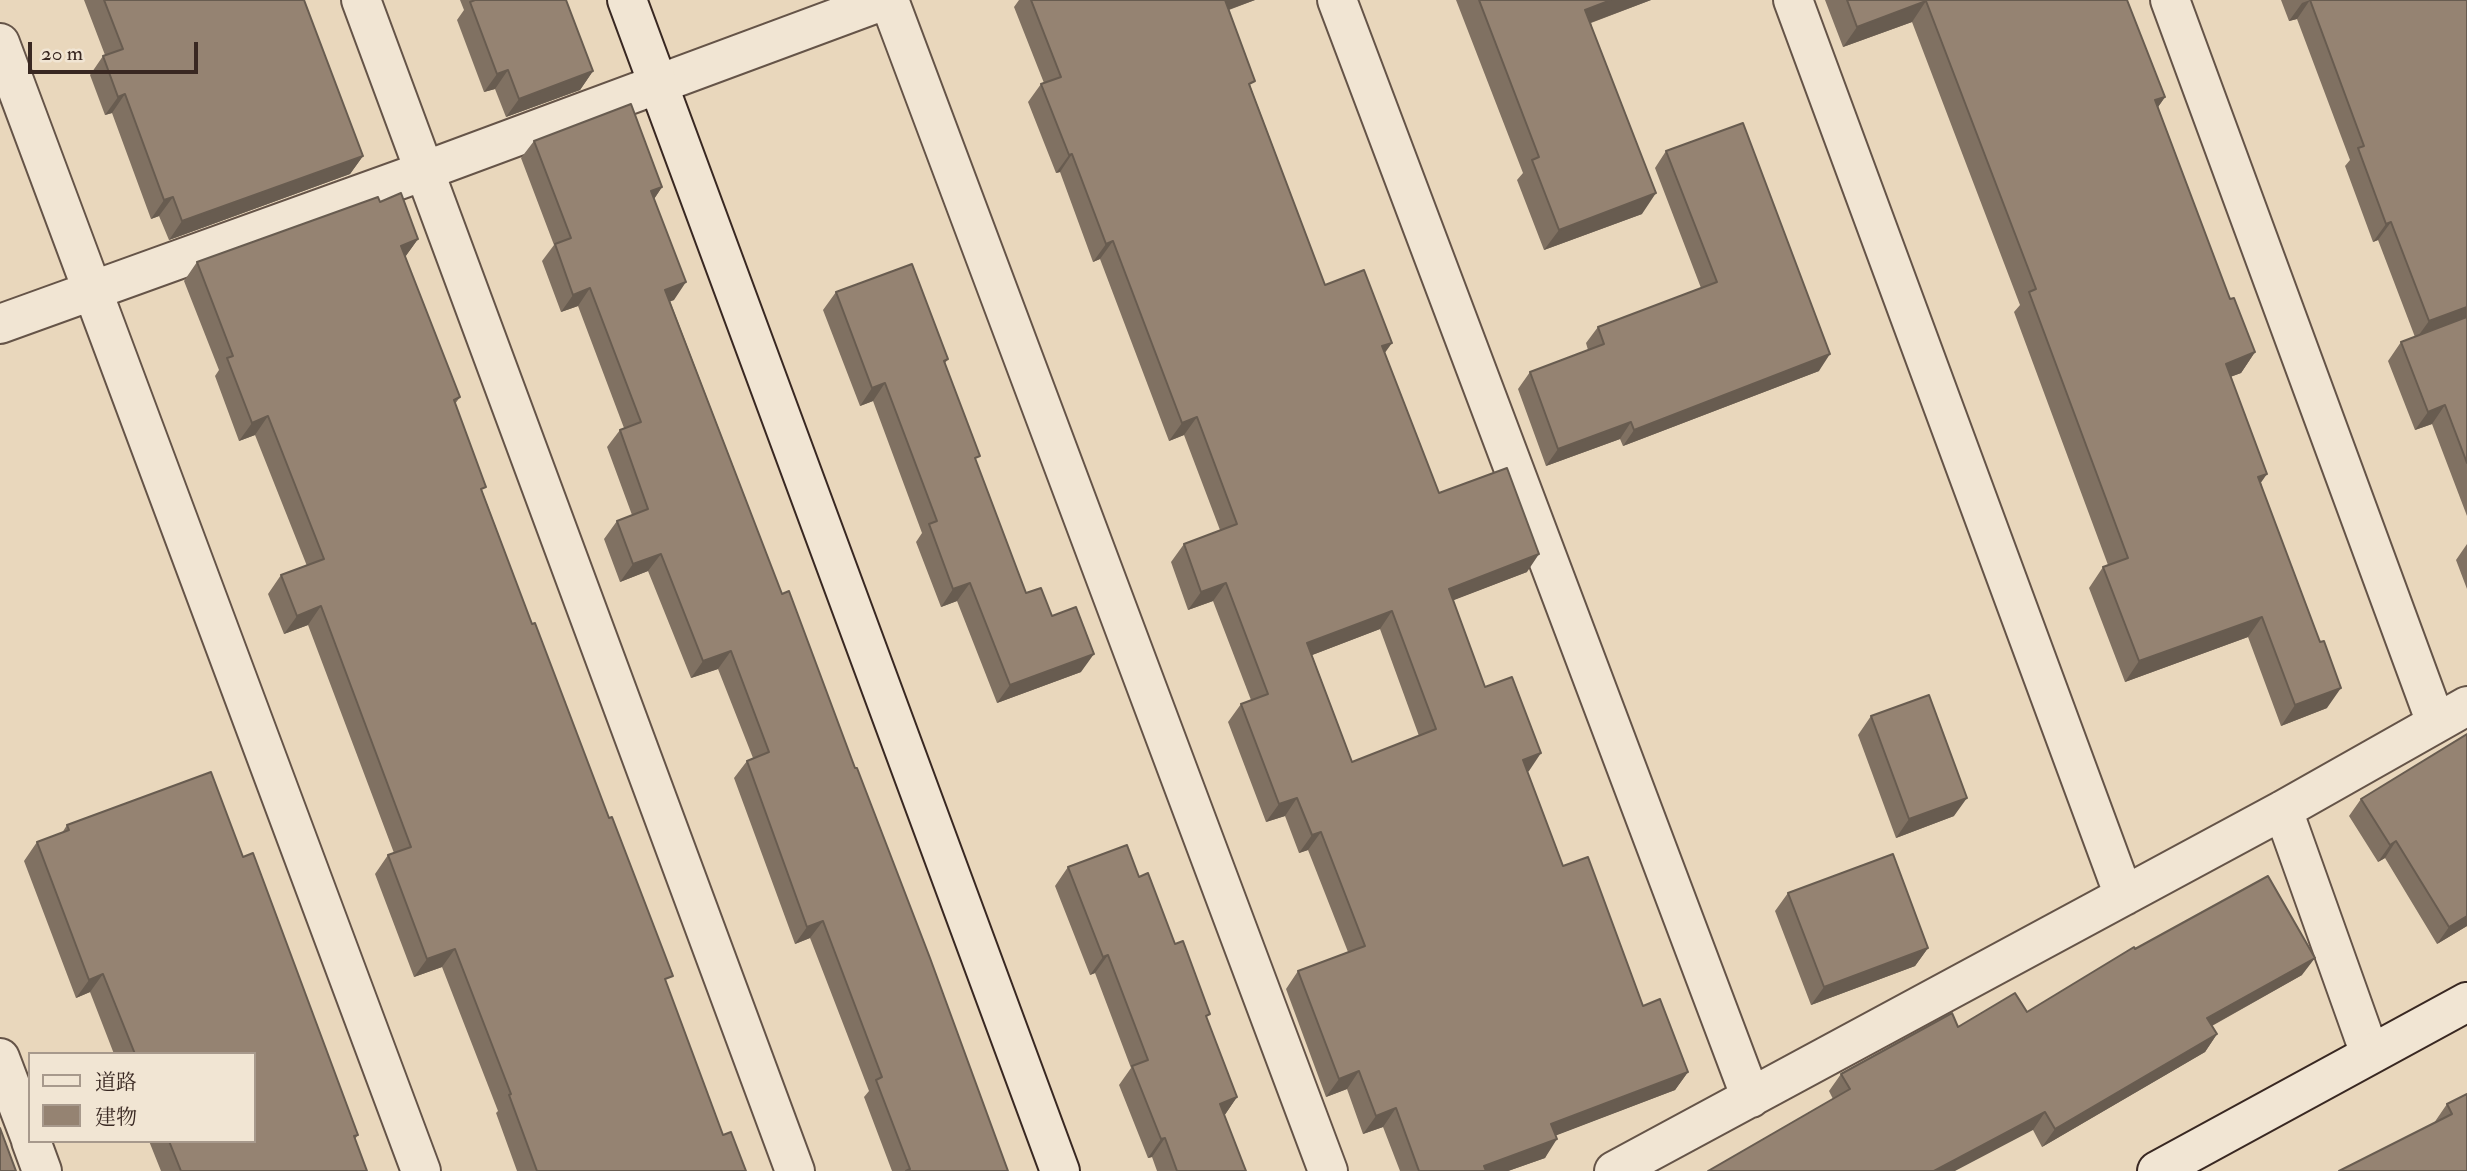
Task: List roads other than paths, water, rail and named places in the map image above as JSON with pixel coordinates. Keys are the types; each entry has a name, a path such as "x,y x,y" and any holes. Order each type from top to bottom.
{"street":[{"path":"361,0 795,1171"},
{"path":"627,0 1060,1171"},
{"path":"0,324 887,0 1328,1171"},
{"path":"1337,0 1751,1098"},
{"path":"1793,0 2124,896"},
{"path":"1614,1171 2283,810 2452,714 2170,0"},
{"path":"0,43 421,1171"},
{"path":"2283,810 2370,1054"},
{"path":"2157,1171 2467,1002"},
{"path":"0,1058 28,1131"},
{"path":"32,1143 43,1171"}]}
